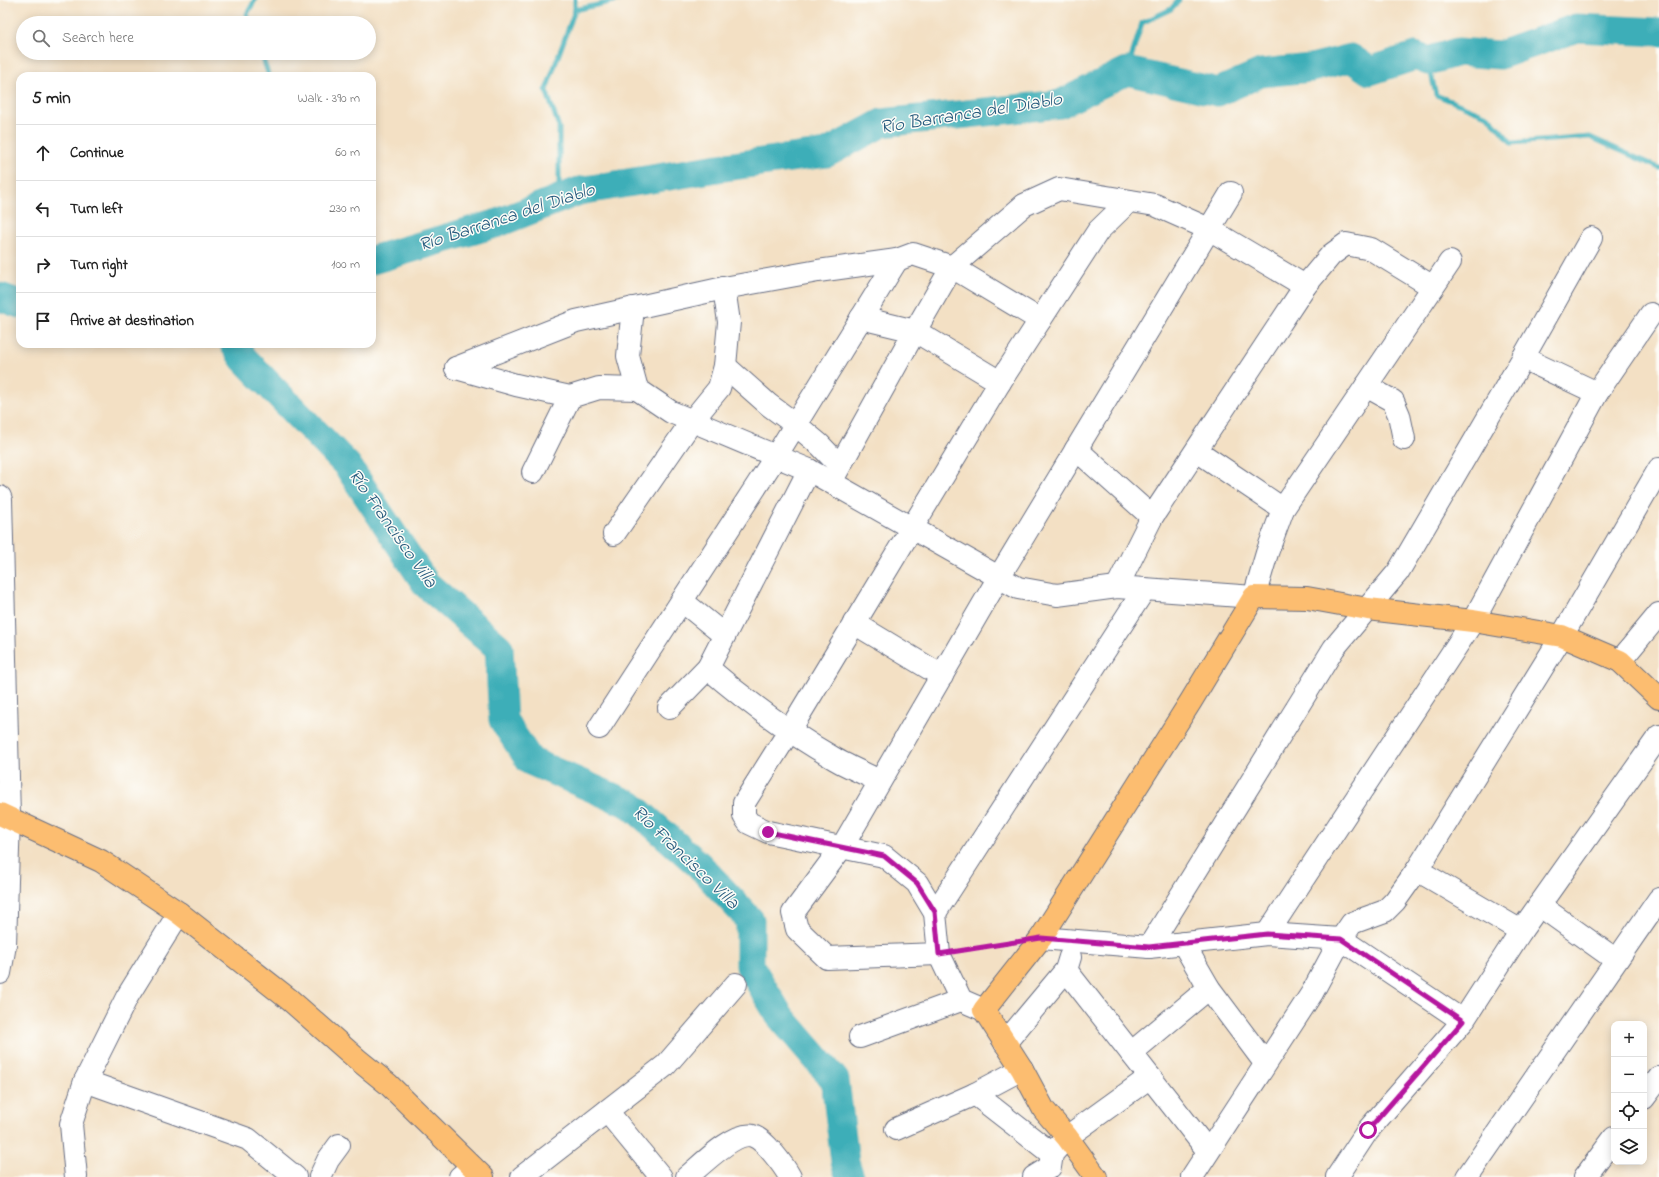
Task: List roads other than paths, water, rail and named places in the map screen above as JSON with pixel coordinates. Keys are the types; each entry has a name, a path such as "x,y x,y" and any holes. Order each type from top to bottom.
{"main road":[{"path":"1096,1177 1067,1137 1044,1110 1022,1069 984,1010 1041,938 1187,708 1254,597 1307,598 1368,609 1473,621 1562,636 1620,661 1659,698"},
{"path":"4,816 101,861 179,913 290,1000 388,1084 472,1174"}],"street":[{"path":"835,474 952,267 1024,205 1059,189 1155,205 1209,229 1305,286"},
{"path":"939,954 827,958 797,929 793,913 842,847 999,577 1231,193"},
{"path":"984,1010 961,1000 939,954 935,912 917,883 884,856 768,832 749,823 744,816 744,803 790,730 1000,382 1098,231 1128,201"},
{"path":"1149,947 1334,648 1398,572 1591,238"},
{"path":"1117,587 1152,517 1305,286 1331,255 1346,244 1370,249 1433,286"},
{"path":"1040,320 952,267 913,254 897,260 818,271 724,288 576,321 456,368 516,385 570,397 600,388 637,389 671,412 809,470 835,474 912,528 1018,588 1057,595 1117,587 1254,597 1267,553 1283,509 1450,262"},
{"path":"599,728 776,456 897,260"},
{"path":"614,534 692,421 719,388 725,366 729,322 724,288"},
{"path":"633,308 628,356 637,389"},
{"path":"1267,934 1473,621 1597,393 1651,314"},
{"path":"861,318 915,331 1000,382"},
{"path":"1523,358 1597,393"},
{"path":"725,366 769,405 820,445 835,474"},
{"path":"1366,386 1393,401 1399,415 1404,439"},
{"path":"533,472 570,397"},
{"path":"1076,449 1152,517"},
{"path":"1197,451 1283,509"},
{"path":"669,708 708,668 809,470"},
{"path":"1192,1177 1312,993 1341,939 1352,923 1385,911 1395,901 1417,870 1562,636 1659,470"},
{"path":"0,497 2,500 5,946 0,973"},
{"path":"935,912 1144,590"},
{"path":"682,601 724,635"},
{"path":"1620,661 1659,614"},
{"path":"854,623 942,676"},
{"path":"708,668 744,699 790,730 836,760 880,781"},
{"path":"1336,1177 1368,1130 1463,1021 1521,931 1659,736"},
{"path":"1417,870 1521,931"},
{"path":"1466,1177 1568,1033 1616,960 1659,899"},
{"path":"1539,905 1616,960"},
{"path":"76,1177 71,1124 85,1081 127,998 179,913"},
{"path":"1041,938 1149,947 1267,934 1341,939 1463,1021"},
{"path":"1005,1043 1066,970 1075,941"},
{"path":"1183,943 1209,988 1265,1063"},
{"path":"1066,970 1208,1151"},
{"path":"522,1177 666,1065 736,984"},
{"path":"1131,1053 1209,988"},
{"path":"860,1037 961,1000"},
{"path":"896,1129 975,1094 1022,1069"},
{"path":"1034,1177 1050,1167 1052,1154 1067,1137 1150,1077"},
{"path":"85,1081 248,1139 295,1177"},
{"path":"975,1094 1052,1154"},
{"path":"607,1111 662,1177"},
{"path":"687,1177 732,1140 744,1136 753,1136 763,1142 790,1177"},
{"path":"1585,1177 1611,1142"},
{"path":"320,1177 328,1160 340,1145"}],"waterway":[{"path":"248,16 247,14 255,0"},
{"path":"575,0 575,10"},
{"path":"559,199 559,127 546,90 575,10 619,0"},
{"path":"1127,71 1142,23 1171,9 1179,0"},
{"name":"Río Barranca del Diablo","path":"376,259 498,223 579,191 718,168 827,153 882,123 1060,104 1127,71 1218,92 1261,73 1311,68 1351,58 1370,71 1415,56 1428,61 1458,52 1500,55 1576,28 1659,32"},
{"path":"263,60 268,72"},
{"path":"1428,61 1436,95 1488,116 1512,143 1590,137 1659,168"},
{"name":"Río Barranca del Diablo","path":"0,297 16,303"},
{"name":"Río Francisco Villa","path":"237,348 244,359 347,465 426,584 499,648 503,720 530,761 631,805 699,865 750,920 750,966 779,1015 835,1080 845,1162 850,1177"}]}
